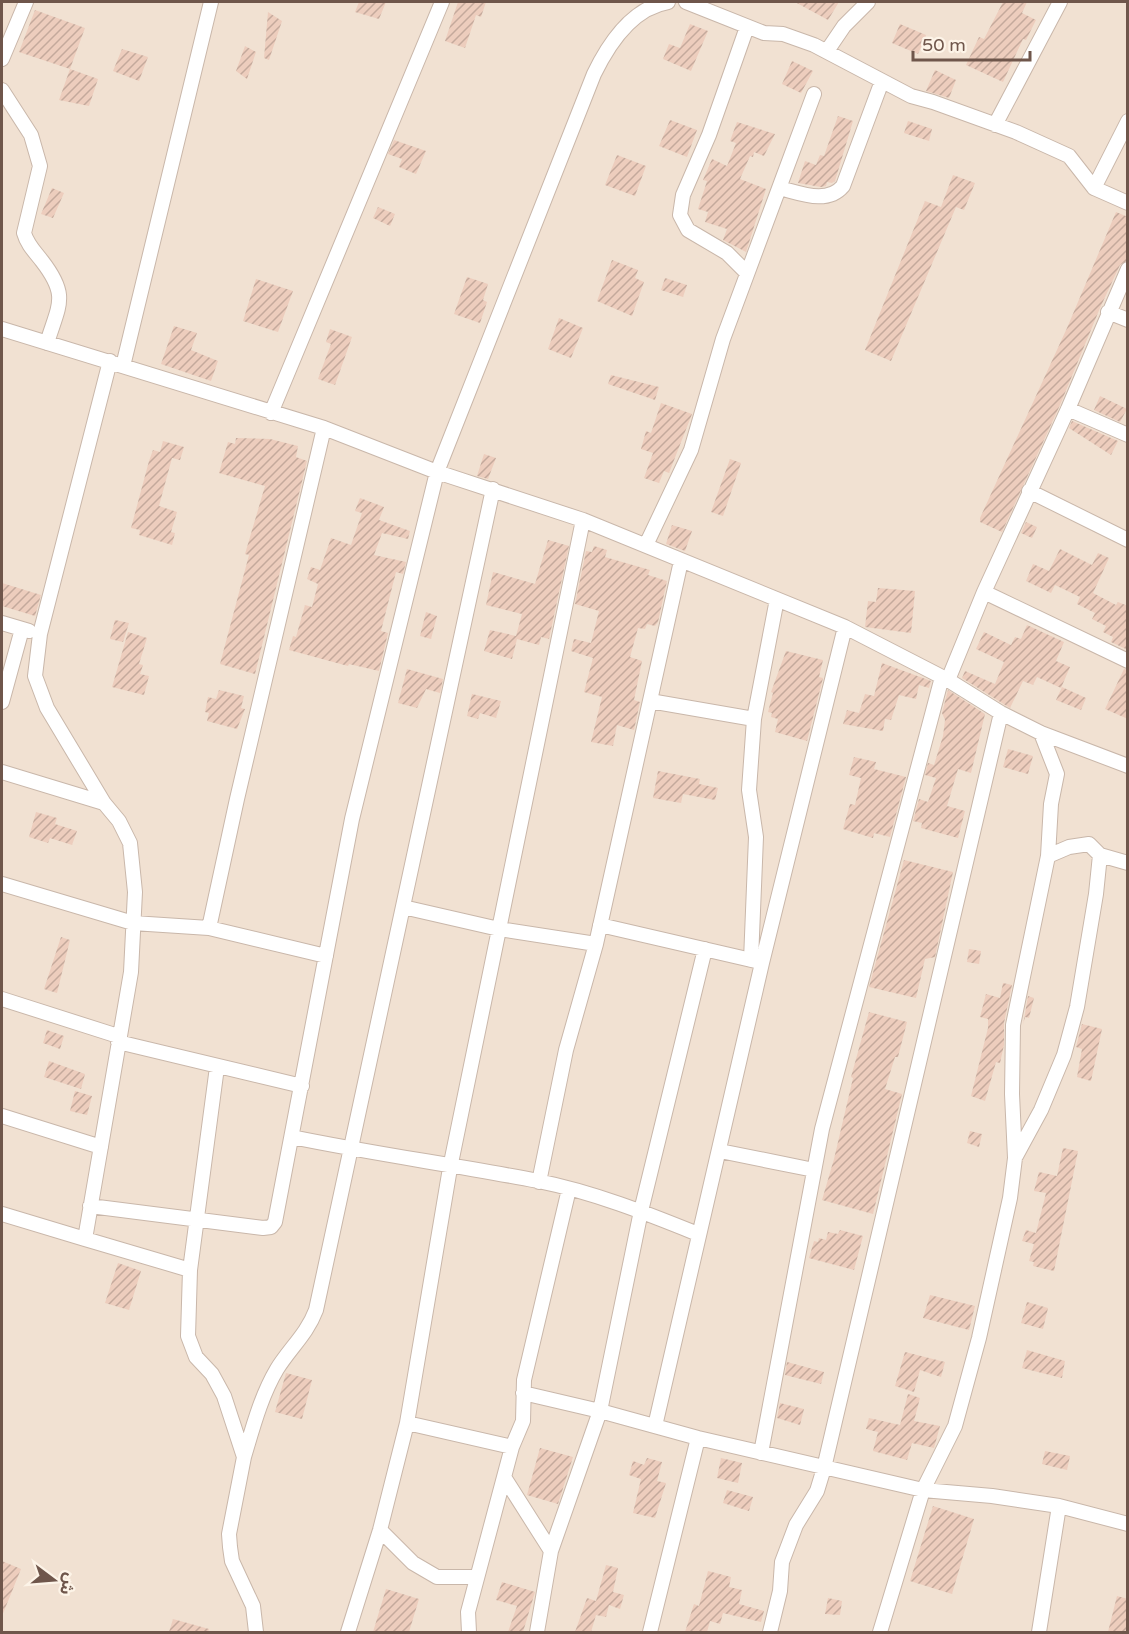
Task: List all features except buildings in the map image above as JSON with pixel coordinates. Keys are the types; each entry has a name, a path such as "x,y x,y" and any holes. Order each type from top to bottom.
{"street":[{"path":"2,59 26,2"},
{"path":"86,1239 131,972 135,892 130,843 119,821 104,803 47,708 34,676 40,634 117,364 211,2"},
{"path":"271,413 442,2"},
{"path":"90,1206 271,1227 275,1222 352,819 437,472 594,74 615,38 634,18 648,7 668,2"},
{"path":"686,2 764,33 798,39 827,51 911,96 995,125 1069,156 1094,188 1128,203"},
{"path":"827,51 844,26 868,2"},
{"path":"995,125 1060,2"},
{"path":"747,27 709,135 683,195 680,215 688,230 727,253 747,273"},
{"path":"779,188 817,196 832,195 838,192 843,186 882,81"},
{"path":"2,90 31,135 40,166 24,233 26,242 56,279 60,288 59,306 47,343"},
{"path":"646,545 691,450 723,339 814,94"},
{"path":"1094,188 1128,121"},
{"path":"761,1453 822,1129 945,679 1068,409 1128,269"},
{"path":"1108,312 1128,320"},
{"path":"2,329 324,428 437,472 583,520 845,627 945,679 1000,713 1041,733 1128,766"},
{"path":"1068,409 1128,435"},
{"path":"209,928 324,428"},
{"path":"258,1631 254,1606 232,1561 230,1547 229,1534 244,1457 268,1386 278,1368 308,1330 316,1311 493,489"},
{"path":"1029,491 1128,540"},
{"path":"348,1632 380,1530 406,1423 450,1168 583,520"},
{"path":"539,1182 566,1050 596,944 681,561"},
{"path":"984,592 1128,661"},
{"path":"757,961 756,837 749,790 754,719 777,599"},
{"path":"2,622 40,634"},
{"path":"655,1426 698,1234 720,1151 757,961 845,627"},
{"path":"2,702 22,629"},
{"path":"650,701 754,719"},
{"path":"770,1632 780,1591 782,1562 796,1525 818,1491 824,1468 1000,713"},
{"path":"880,1632 923,1490 955,1426 979,1338 1010,1198 1015,1158 1012,1094 1013,1025 1048,856 1051,804 1057,774 1041,733"},
{"path":"2,772 104,803"},
{"path":"1048,856 1069,847 1089,844 1100,855 1128,864"},
{"path":"1015,1158 1041,1110 1064,1055 1077,1007 1096,894 1100,855"},
{"path":"2,884 134,923 209,928 326,956"},
{"path":"403,906 499,929 596,944"},
{"path":"600,925 757,961"},
{"path":"537,1632 551,1551 600,1411 641,1211 705,949"},
{"path":"2,999 118,1039 217,1067 302,1086"},
{"path":"217,1067 190,1270 188,1336 196,1357 212,1374 225,1396 244,1457"},
{"path":"2,1116 100,1147"},
{"path":"292,1137 569,1189 641,1211 698,1234"},
{"path":"720,1151 814,1170"},
{"path":"470,1632 468,1612 512,1447 524,1421 524,1380 569,1189"},
{"path":"2,1214 190,1270"},
{"path":"523,1393 698,1438 923,1490 992,1496 1059,1506 1128,1524"},
{"path":"406,1423 512,1447"},
{"path":"650,1632 698,1438"},
{"path":"504,1477 551,1551"},
{"path":"1039,1632 1059,1506"},
{"path":"380,1530 413,1563 437,1577 477,1577"}],"shaded area":[{"path":"2,2 1127,2 1127,1632 2,1632"}]}
